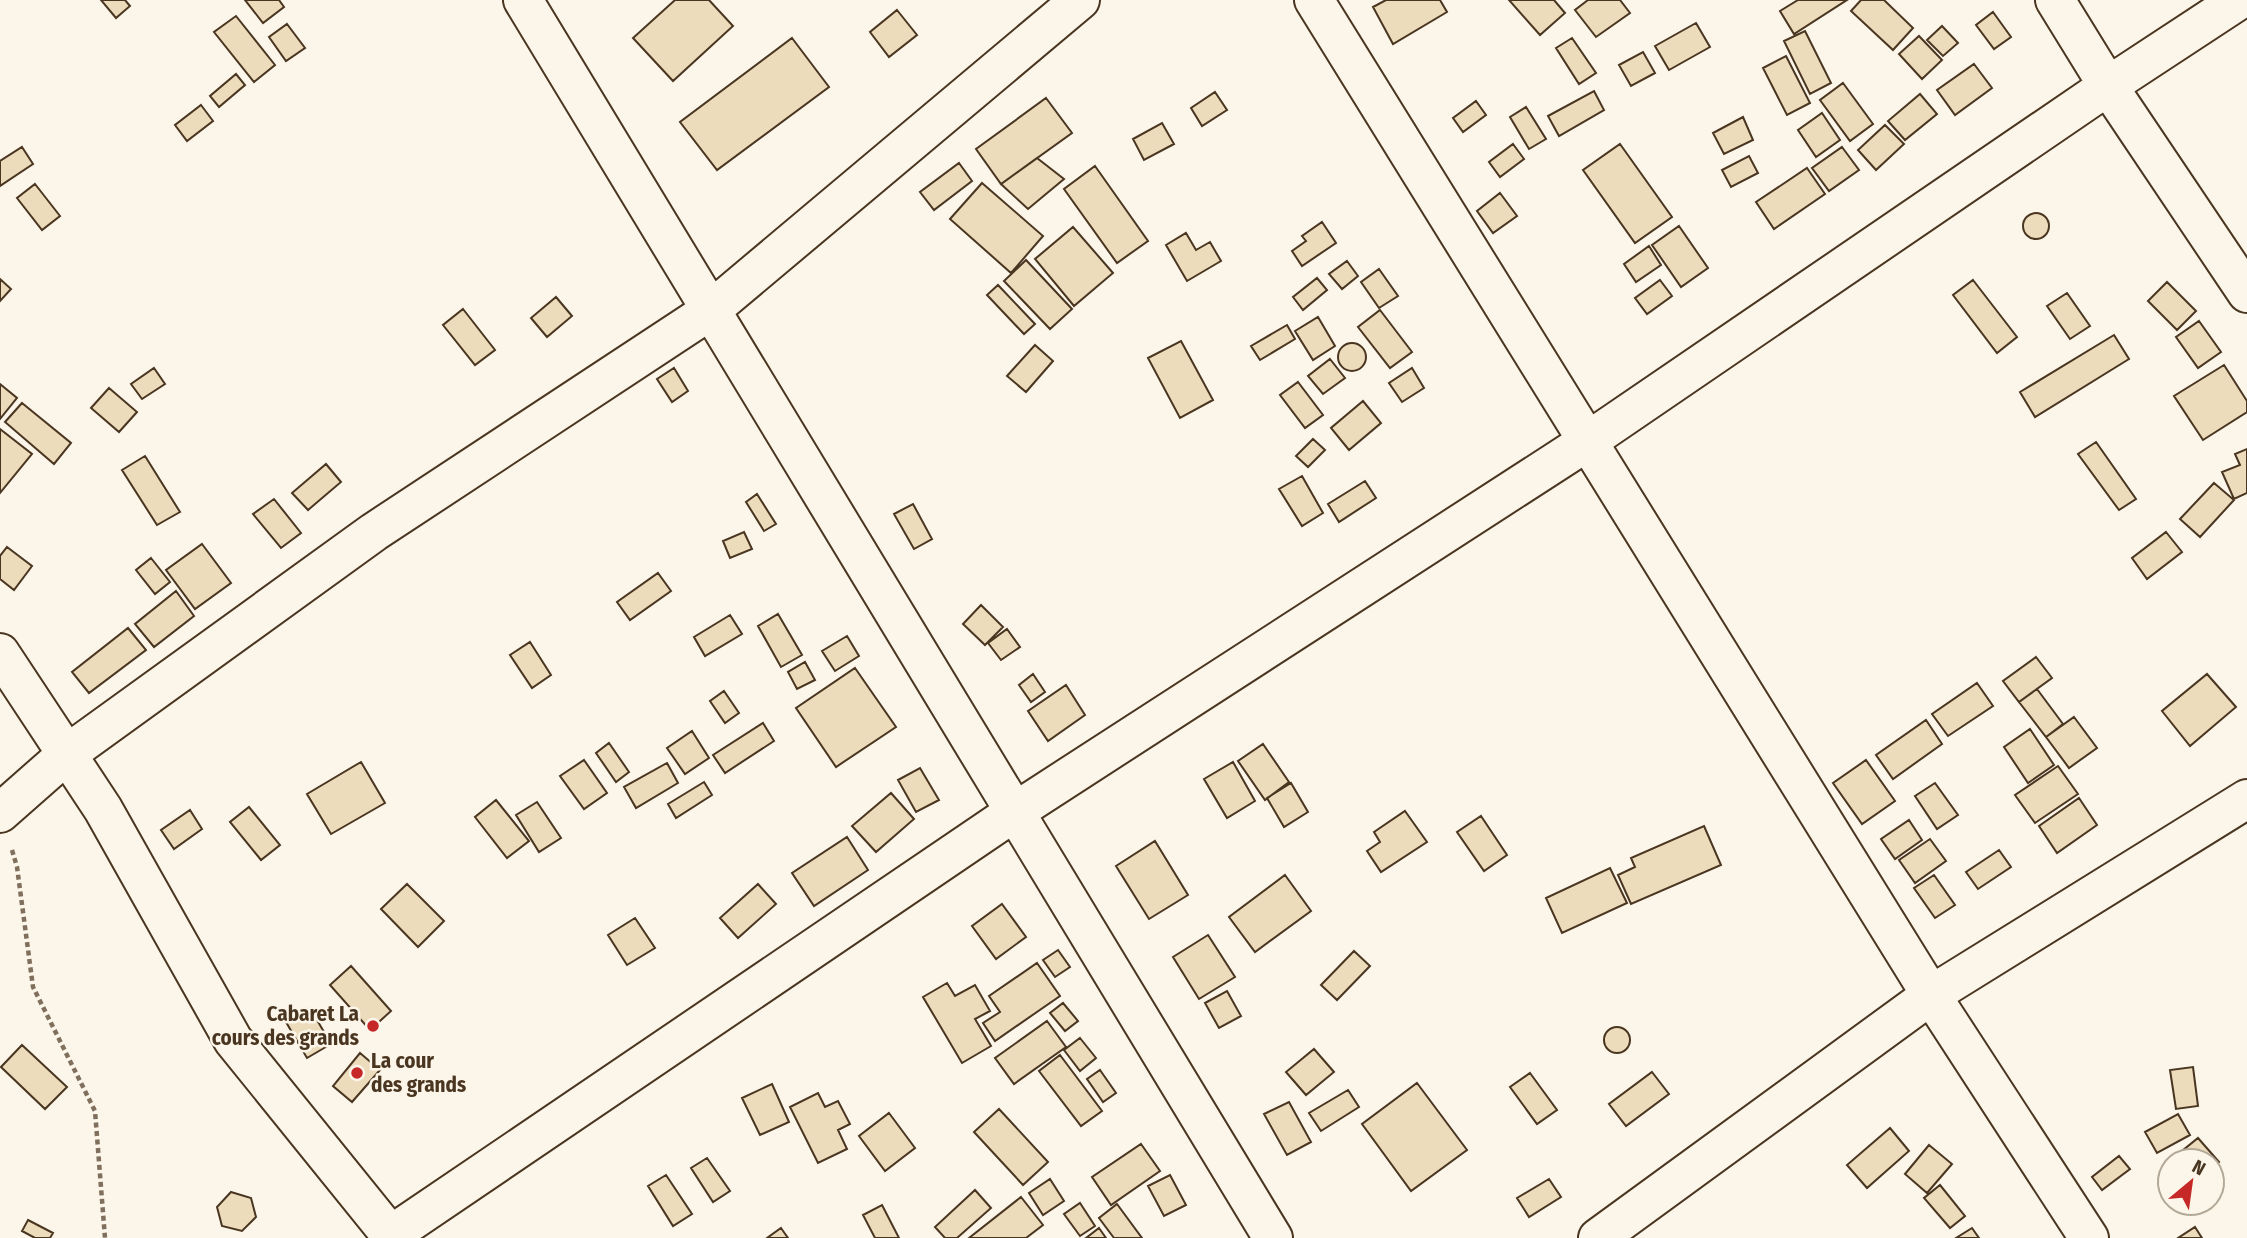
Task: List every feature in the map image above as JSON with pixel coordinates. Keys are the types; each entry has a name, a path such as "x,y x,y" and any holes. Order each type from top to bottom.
{"street":[{"path":"523,0 1273,1238"},
{"path":"1,812 66,754 374,532 710,310 1080,0"},
{"path":"1314,0 1931,995 2088,1238"},
{"path":"2055,0 2108,86 2247,293"},
{"path":"0,653 103,809 233,1040 392,1237 1016,811 1588,441 2108,86 2239,0"},
{"path":"1598,1238 1931,995 2247,799"}],"path":[{"path":"1,812 17,867 33,987 95,1111 105,1238"}],"building":[{"path":"101,0 125,0 130,6 116,18"},
{"path":"245,0 279,0 284,7 263,23"},
{"path":"675,0 709,0 733,26 673,81 633,38"},
{"path":"1386,0 1440,0 1447,12 1393,44 1373,7"},
{"path":"1509,0 1554,0 1565,13 1540,35"},
{"path":"1588,0 1620,0 1630,13 1596,37 1575,10"},
{"path":"1798,0 1847,0 1794,34 1780,11"},
{"path":"1861,0 1884,0 1913,28 1893,50 1851,11"},
{"path":"897,10 917,35 889,57 870,32"},
{"path":"1993,12 2011,37 1994,49 1976,25"},
{"path":"236,16 275,65 254,82 214,32"},
{"path":"1696,23 1710,47 1669,70 1655,46"},
{"path":"287,24 305,48 286,61 269,37"},
{"path":"1942,26 1958,43 1943,56 1927,40"},
{"path":"1805,31 1831,83 1810,94 1784,41"},
{"path":"1919,36 1942,60 1922,79 1899,54"},
{"path":"792,38 829,87 717,170 680,122"},
{"path":"1572,38 1596,73 1579,84 1556,48"},
{"path":"1643,52 1655,73 1631,86 1619,65"},
{"path":"1786,56 1810,103 1787,115 1763,68"},
{"path":"1974,64 1992,88 1955,115 1937,90"},
{"path":"236,74 245,85 219,107 210,96"},
{"path":"1843,83 1873,124 1850,141 1820,100"},
{"path":"1594,91 1604,110 1559,136 1548,116"},
{"path":"1215,92 1227,110 1202,126 1191,108"},
{"path":"1920,94 1937,114 1905,140 1888,121"},
{"path":"1046,98 1072,133 1001,184 976,149"},
{"path":"1476,101 1486,115 1463,132 1453,118"},
{"path":"201,105 213,121 187,141 175,125"},
{"path":"1526,107 1546,139 1529,149 1510,117"},
{"path":"1822,113 1840,140 1816,157 1798,130"},
{"path":"1743,117 1753,140 1724,154 1713,133"},
{"path":"1162,123 1174,144 1144,160 1133,139"},
{"path":"1885,125 1904,144 1876,170 1858,150"},
{"path":"1513,144 1524,159 1500,177 1489,162"},
{"path":"1620,144 1672,217 1635,243 1583,170"},
{"path":"22,147 33,164 0,186 0,161"},
{"path":"1842,147 1859,170 1829,191 1812,168"},
{"path":"1749,156 1758,173 1731,187 1722,170"},
{"path":"1037,158 1064,179 1028,209 1001,184"},
{"path":"959,163 972,181 934,210 920,192"},
{"path":"1095,166 1148,241 1117,263 1064,189"},
{"path":"1807,168 1825,194 1774,229 1756,202"},
{"path":"982,183 1043,236 1011,273 950,219"},
{"path":"35,184 60,216 42,230 17,198"},
{"path":"1500,193 1517,216 1493,233 1477,211"},
{"path":"2036,213 2045,217 2049,226 2045,235 2036,239 2027,235 2023,226 2027,217"},
{"path":"1322,222 1336,243 1302,266 1292,251 1306,241 1302,236"},
{"path":"1679,226 1708,268 1681,287 1652,245"},
{"path":"1073,227 1113,273 1074,306 1035,259"},
{"path":"1186,233 1196,250 1210,242 1221,261 1187,281 1166,245"},
{"path":"1649,246 1661,265 1636,282 1624,264"},
{"path":"1026,260 1072,309 1050,329 1004,281"},
{"path":"1347,261 1358,276 1342,289 1329,274"},
{"path":"1379,269 1398,296 1379,308 1361,282"},
{"path":"1317,278 1327,290 1303,310 1293,297"},
{"path":"0,279 11,289 0,301"},
{"path":"1660,280 1672,296 1647,314 1635,298"},
{"path":"1973,280 2017,337 1997,353 1953,295"},
{"path":"2167,282 2196,311 2177,330 2148,301"},
{"path":"998,285 1035,324 1024,334 987,295"},
{"path":"2067,293 2090,326 2070,339 2047,306"},
{"path":"556,297 572,316 547,337 531,318"},
{"path":"463,309 495,350 475,365 443,325"},
{"path":"1380,310 1412,352 1390,368 1358,327"},
{"path":"1318,317 1335,346 1313,360 1295,331"},
{"path":"2199,321 2221,352 2198,368 2176,337"},
{"path":"1287,325 1295,339 1260,360 1251,346"},
{"path":"2114,335 2129,359 2035,417 2020,392"},
{"path":"1181,341 1213,400 1180,418 1148,358"},
{"path":"1352,343 1362,347 1366,357 1362,367 1352,371 1342,367 1338,357 1342,347"},
{"path":"1035,345 1053,361 1026,392 1007,376"},
{"path":"1330,359 1345,378 1323,394 1308,376"},
{"path":"2224,365 2247,401 2247,412 2203,440 2174,396"},
{"path":"154,368 165,384 142,399 131,384"},
{"path":"674,368 688,391 672,402 657,379"},
{"path":"1412,368 1424,388 1402,402 1389,383"},
{"path":"1298,382 1323,415 1305,428 1280,395"},
{"path":"0,384 17,398 0,419"},
{"path":"109,388 137,412 119,432 91,408"},
{"path":"1363,401 1381,423 1349,450 1331,428"},
{"path":"22,403 71,443 54,464 5,422"},
{"path":"0,429 32,454 0,493"},
{"path":"1313,439 1325,450 1308,467 1296,456"},
{"path":"2096,442 2136,499 2119,510 2078,454"},
{"path":"2247,449 2247,493 2234,499 2222,472 2240,465 2235,454"},
{"path":"145,456 180,512 157,525 122,470"},
{"path":"326,464 341,482 308,510 292,493"},
{"path":"1302,476 1323,513 1302,526 1279,489"},
{"path":"1365,481 1376,498 1339,522 1328,504"},
{"path":"2214,483 2234,500 2200,537 2180,519"},
{"path":"757,494 776,524 764,531 746,502"},
{"path":"274,499 301,533 281,548 253,514"},
{"path":"913,504 932,539 914,549 894,514"},
{"path":"744,532 752,549 730,558 723,541"},
{"path":"2166,532 2182,552 2147,579 2132,558"},
{"path":"202,544 231,583 195,609 166,570"},
{"path":"7,547 32,566 14,590 0,579 0,556"},
{"path":"151,558 170,582 155,594 136,570"},
{"path":"658,573 671,591 630,620 617,602"},
{"path":"176,591 194,616 154,647 135,624"},
{"path":"981,605 1003,627 985,645 963,624"},
{"path":"778,614 802,655 781,667 758,626"},
{"path":"730,615 742,634 705,656 694,637"},
{"path":"128,628 146,650 89,693 72,672"},
{"path":"1007,629 1020,647 1001,660 988,643"},
{"path":"847,636 859,656 835,671 822,651"},
{"path":"530,642 551,675 532,688 510,655"},
{"path":"2036,657 2052,678 2019,702 2003,681"},
{"path":"805,662 815,680 797,689 788,672"},
{"path":"855,668 896,727 836,767 796,708"},
{"path":"1033,674 1045,692 1031,702 1019,685"},
{"path":"2207,674 2236,707 2190,746 2162,711"},
{"path":"1977,683 1993,706 1948,736 1932,714"},
{"path":"1066,685 1085,715 1048,741 1028,711"},
{"path":"2037,689 2063,724 2046,737 2019,702"},
{"path":"724,691 739,713 725,723 710,701"},
{"path":"2074,717 2097,748 2069,768 2046,737"},
{"path":"1926,720 1942,744 1893,779 1876,755"},
{"path":"763,723 774,741 725,773 713,755"},
{"path":"2030,729 2054,765 2028,783 2004,747"},
{"path":"692,731 709,758 685,774 667,748"},
{"path":"609,743 629,772 616,782 596,753"},
{"path":"1263,744 1289,782 1265,800 1238,761"},
{"path":"584,760 607,793 584,809 560,776"},
{"path":"1866,760 1895,801 1862,824 1833,783"},
{"path":"361,762 385,803 331,834 307,794"},
{"path":"1233,762 1255,801 1227,818 1204,779"},
{"path":"667,763 678,783 636,808 624,787"},
{"path":"2058,766 2078,794 2035,823 2015,795"},
{"path":"920,768 939,800 916,812 898,780"},
{"path":"704,782 712,795 676,818 668,804"},
{"path":"1291,783 1308,812 1284,827 1267,798"},
{"path":"1935,783 1958,815 1937,829 1915,796"},
{"path":"891,793 914,819 876,852 852,826"},
{"path":"2079,798 2097,825 2057,853 2039,826"},
{"path":"496,800 529,841 507,858 475,817"},
{"path":"537,802 561,838 539,852 516,815"},
{"path":"249,807 280,845 261,860 230,822"},
{"path":"190,810 202,829 174,849 161,830"},
{"path":"1405,811 1427,842 1381,872 1367,851 1380,842 1374,832"},
{"path":"1481,816 1507,855 1484,871 1457,832"},
{"path":"1909,820 1922,840 1895,859 1881,839"},
{"path":"1704,826 1721,865 1631,904 1618,875 1635,867 1631,858"},
{"path":"847,837 868,870 814,906 792,873"},
{"path":"1930,839 1946,861 1915,883 1899,860"},
{"path":"1155,841 1188,895 1149,919 1116,866"},
{"path":"1999,850 2011,867 1978,889 1966,872"},
{"path":"1610,868 1627,903 1562,933 1546,898"},
{"path":"1285,875 1311,911 1255,952 1229,917"},
{"path":"1934,875 1955,905 1935,918 1914,888"},
{"path":"407,884 444,921 418,947 381,909"},
{"path":"758,884 776,904 738,938 720,918"},
{"path":"1002,904 1026,937 996,959 972,926"},
{"path":"635,918 655,948 627,965 608,935"},
{"path":"1208,935 1235,977 1199,999 1173,957"},
{"path":"1058,950 1070,967 1055,977 1043,960"},
{"path":"1354,951 1370,966 1337,1000 1321,985"},
{"path":"1037,963 1060,996 995,1041 983,1023 1000,1012 989,996"},
{"path":"351,966 391,1011 370,1030 330,985"},
{"path":"947,983 955,996 975,985 990,1011 975,1019 991,1046 962,1063 923,997"},
{"path":"1227,991 1241,1016 1219,1028 1205,1003"},
{"path":"1063,1003 1078,1021 1065,1031 1050,1013"},
{"path":"310,1008 331,1044 307,1058 286,1022"},
{"path":"1047,1021 1066,1047 1014,1084 995,1058"},
{"path":"1617,1027 1626,1031 1630,1040 1626,1049 1617,1053 1608,1049 1604,1040 1608,1031"},
{"path":"1080,1038 1096,1058 1080,1071 1064,1050"},
{"path":"22,1045 67,1087 45,1109 1,1067"},
{"path":"1314,1049 1334,1072 1306,1095 1286,1072"},
{"path":"360,1053 380,1070 352,1102 333,1086"},
{"path":"1060,1055 1102,1111 1081,1126 1039,1071"},
{"path":"2193,1067 2198,1106 2176,1109 2170,1070"},
{"path":"1100,1070 1116,1093 1103,1102 1087,1079"},
{"path":"1652,1072 1669,1094 1626,1126 1609,1104"},
{"path":"1530,1073 1557,1110 1537,1124 1510,1087"},
{"path":"1417,1083 1467,1150 1411,1191 1362,1124"},
{"path":"772,1084 789,1122 760,1135 742,1098"},
{"path":"1348,1090 1359,1107 1321,1131 1309,1113"},
{"path":"818,1093 825,1107 838,1101 850,1124 838,1130 847,1149 818,1163 790,1107"},
{"path":"1289,1102 1311,1142 1287,1155 1264,1114"},
{"path":"999,1109 1048,1162 1023,1185 974,1132"},
{"path":"889,1113 915,1148 885,1171 859,1136"},
{"path":"2178,1114 2190,1135 2168,1147 2156,1147 2156,1151 2145,1132"},
{"path":"1890,1128 1909,1151 1867,1188 1847,1165"},
{"path":"2198,1138 2206,1147 2187,1147"},
{"path":"1141,1144 1160,1171 1111,1205 1092,1177"},
{"path":"1929,1145 1952,1164 1927,1193 1905,1174"},
{"path":"2119,1156 2130,1169 2102,1190 2092,1177"},
{"path":"707,1158 730,1191 713,1202 691,1168"},
{"path":"666,1175 692,1214 673,1226 648,1186"},
{"path":"1170,1175 1186,1205 1164,1216 1148,1186"},
{"path":"1050,1179 1064,1201 1043,1215 1029,1193"},
{"path":"1549,1179 1561,1197 1529,1217 1517,1198"},
{"path":"1940,1185 1965,1216 1950,1228 1924,1198"},
{"path":"975,1190 991,1208 957,1238 945,1238 935,1227"},
{"path":"231,1192 251,1198 256,1217 242,1231 222,1226 217,1207"},
{"path":"1021,1197 1043,1225 1026,1238 969,1238"},
{"path":"1080,1203 1095,1226 1080,1236 1064,1214"},
{"path":"1117,1204 1142,1238 1114,1238 1099,1218"},
{"path":"882,1205 899,1238 875,1238 863,1215"},
{"path":"28,1220 53,1233 50,1238 35,1238 22,1231"},
{"path":"2195,1227 2202,1238 2178,1238"},
{"path":"781,1228 788,1238 767,1238"},
{"path":"1099,1228 1106,1238 1086,1238"},
{"path":"1972,1228 1979,1238 1956,1238"}],"place":[{"name":"Cabaret La cours des grands","path":"373,1026"},
{"name":"La cour des grands","path":"357,1073"}]}
